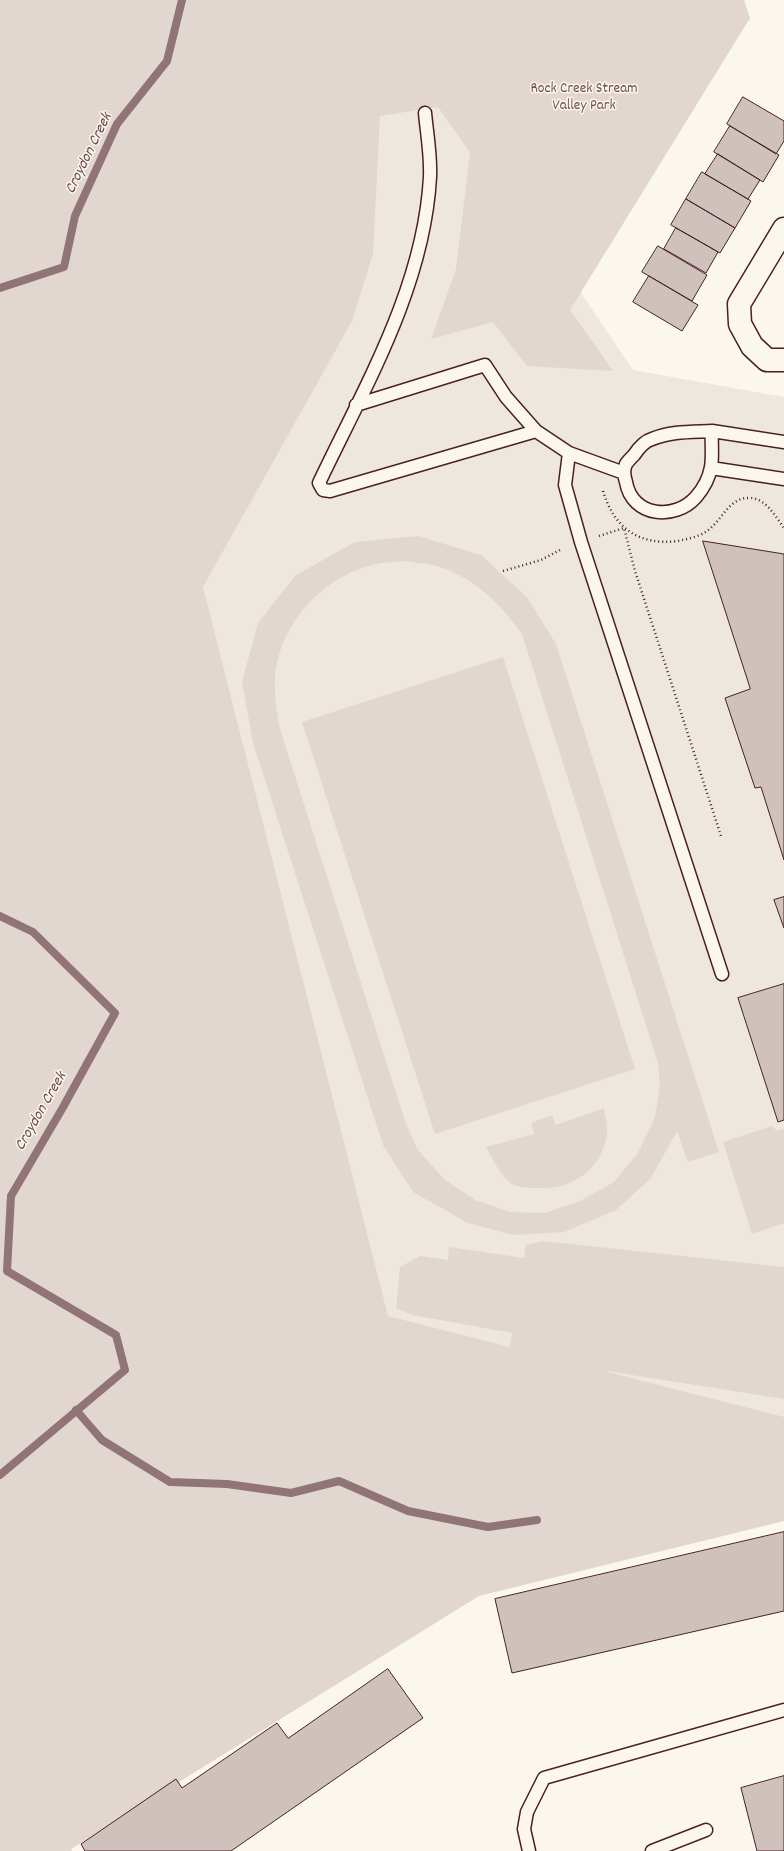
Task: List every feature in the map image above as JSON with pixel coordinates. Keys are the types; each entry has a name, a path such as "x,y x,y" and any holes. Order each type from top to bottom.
{"street":[{"path":"784,229 739,304 740,324 752,346 767,360 784,360"}],"lane":[{"path":"425,113 429,144 430,177 422,233 410,282 391,332 318,483 323,490 330,491 536,430"},
{"path":"356,405 485,365 506,397 536,430 569,453 624,473"},
{"path":"712,431 711,468 703,489 692,502 676,512 660,513 643,507 633,500 626,486 624,473 626,464 650,439 671,433 712,431 784,442"},
{"path":"569,453 565,485 581,542 722,974"},
{"path":"711,468 784,479"},
{"path":"529,1851 524,1829 526,1818 544,1778 784,1710"},
{"path":"652,1851 706,1830"}],"path":[{"path":"503,571 541,560 581,542 624,528 635,571 721,836"}],"shaded area":[{"path":"445,92 633,370 784,397 784,1434 349,1326 187,575 359,103"}],"green space":[{"name":"Rock Creek Stream Valley Park","path":"0,0 744,0 750,18 570,310 613,371 527,366 493,322 431,339 456,269 470,152 438,107 380,116 373,254 352,321 203,587 388,1316 510,1347 512,1333 412,1315 396,1308 400,1267 420,1256 448,1260 449,1247 524,1258 526,1245 543,1241 784,1267 784,1399 600,1370 784,1417 784,1521 479,1596 71,1849 72,1851 0,1851"},
{"path":"418,536 481,555 527,597 556,644 719,1152 688,1162 677,1131 651,1178 616,1210 564,1232 514,1235 468,1223 413,1192 383,1145 253,743 242,682 258,623 296,575 355,542","holes":["406,561 430,564 447,570 472,583 494,601 522,634 658,1063 660,1085 655,1117 638,1153 614,1182 580,1201 545,1213 510,1212 475,1200 444,1179 417,1149 405,1121 280,729 275,691 275,678 278,658 285,639 294,622 306,606 320,592 354,571 380,563"]},
{"path":"503,657 635,1069 435,1134 302,722"},
{"path":"604,1108 607,1133 599,1157 593,1166 584,1174 574,1181 563,1185 552,1188 533,1188 512,1184 500,1172 486,1147 534,1134 531,1123 552,1115 556,1125"},
{"path":"772,1126 777,1131 784,1128 784,1223 752,1234 723,1142"}],"building":[{"path":"743,97 784,121 784,141 776,154 727,124"},
{"path":"730,126 779,155 763,182 714,152"},
{"path":"718,154 760,180 748,199 705,174"},
{"path":"702,172 751,201 735,228 686,199"},
{"path":"686,199 735,228 720,253 671,225"},
{"path":"676,228 718,252 706,273 664,249"},
{"path":"658,246 707,275 692,301 642,272"},
{"path":"649,276 698,305 682,331 633,302"},
{"path":"703,541 784,554 784,860 761,787 755,788 725,698 750,689"},
{"path":"784,897 784,928 774,900"},
{"path":"784,984 784,1120 778,1122 738,998"},
{"path":"784,1532 784,1611 512,1673 495,1599"},
{"path":"388,1669 423,1718 231,1851 85,1851 81,1844 176,1779 182,1788 277,1723 288,1738"},
{"path":"784,1776 784,1851 757,1851 741,1788"}],"waterway":[{"name":"Croydon Creek","path":"0,288 64,267 75,216 117,124 167,61 182,0"},
{"name":"Croydon Creek","path":"0,916 33,932 115,1013 62,1109 11,1196 7,1271 116,1335 125,1370 0,1475"},
{"path":"76,1410 102,1440 170,1482 227,1484 291,1493 339,1481 408,1511 488,1527 537,1520"}]}
